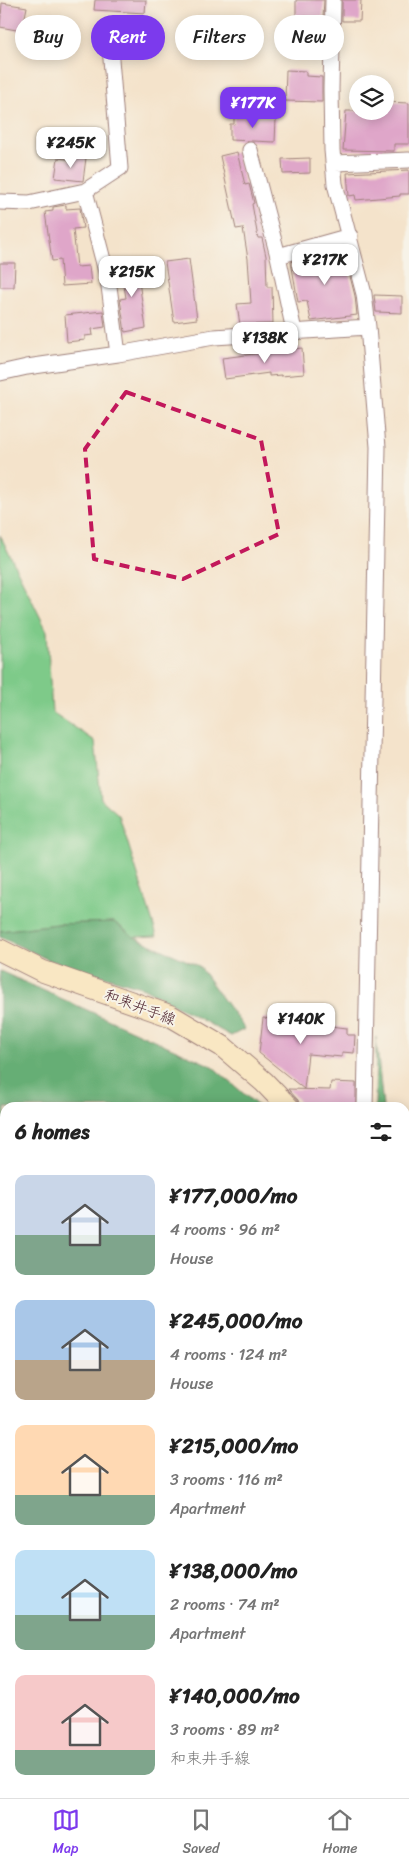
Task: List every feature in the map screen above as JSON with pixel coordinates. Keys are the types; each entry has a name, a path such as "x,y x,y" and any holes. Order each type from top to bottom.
{"main road":[{"name":"和束井手線","path":"0,950 42,970 171,1016 222,1046 264,1082 283,1102"}],"street":[{"path":"333,0 331,89 332,150 335,163 335,184 360,275 368,327 378,447 365,1102"},
{"path":"0,202 29,203 85,191 120,168 111,60"},
{"path":"250,150 278,256 294,331"},
{"path":"335,163 409,160"},
{"path":"85,191 108,279 118,354"},
{"path":"278,256 350,236"},
{"path":"0,373 214,337 368,327"}],"highlighted area":[{"path":"126,392 261,440 279,534 183,579 94,559 85,449"}],"green space":[{"path":"0,535 47,631 52,712 95,741 101,799 119,815 157,936 134,937 114,922 58,924 0,931"},
{"path":"114,922 134,937 199,966 245,1029 231,1036 144,988 49,960 0,937 0,931 58,924"},
{"path":"0,971 212,1066 253,1102 0,1102"},
{"path":"376,1037 382,1102 375,1102"}],"building":[{"path":"95,0 146,0 145,13 94,10"},
{"path":"296,0 324,0 323,15 296,15"},
{"path":"342,0 361,0 360,21 344,21 344,15 342,15"},
{"path":"2,3 27,7 25,15 15,15 15,30 0,27"},
{"path":"286,70 306,71 306,76 322,77 322,102 285,101"},
{"path":"394,102 409,103 409,144 394,144 394,151 343,150 346,111 349,111 349,120 394,120"},
{"path":"234,115 276,119 275,142 230,140 230,124 234,124"},
{"path":"237,152 245,185 249,184 254,203 252,204 258,238 262,238 266,256 267,287 272,287 273,324 240,325 237,304 251,303 248,259 243,228 236,229 220,156"},
{"path":"74,156 86,158 83,181 55,178 58,158 74,160"},
{"path":"310,158 310,173 283,174 282,159"},
{"path":"409,170 409,194 356,200 355,195 349,196 347,173"},
{"path":"66,205 66,209 80,208 83,228 73,229 77,267 89,266 91,284 62,286 60,260 52,261 45,212 53,211 53,207"},
{"path":"343,249 355,296 357,315 311,321 307,301 298,302 291,262"},
{"path":"138,259 141,274 138,275 146,328 125,332 120,299 126,298 121,267 125,266 124,261"},
{"path":"189,259 197,319 174,322 165,262"},
{"path":"0,263 15,263 14,287 0,287"},
{"path":"374,295 402,296 402,313 376,312"},
{"path":"103,311 105,327 92,329 93,335 85,336 85,340 67,342 65,315"},
{"path":"302,348 304,374 269,376 269,373 225,379 222,358"},
{"path":"263,1018 347,1028 347,1035 355,1035 354,1053 342,1052 342,1057 308,1054 304,1089 259,1053"},
{"path":"331,1082 356,1083 356,1102 299,1102 288,1089 330,1090"}]}
